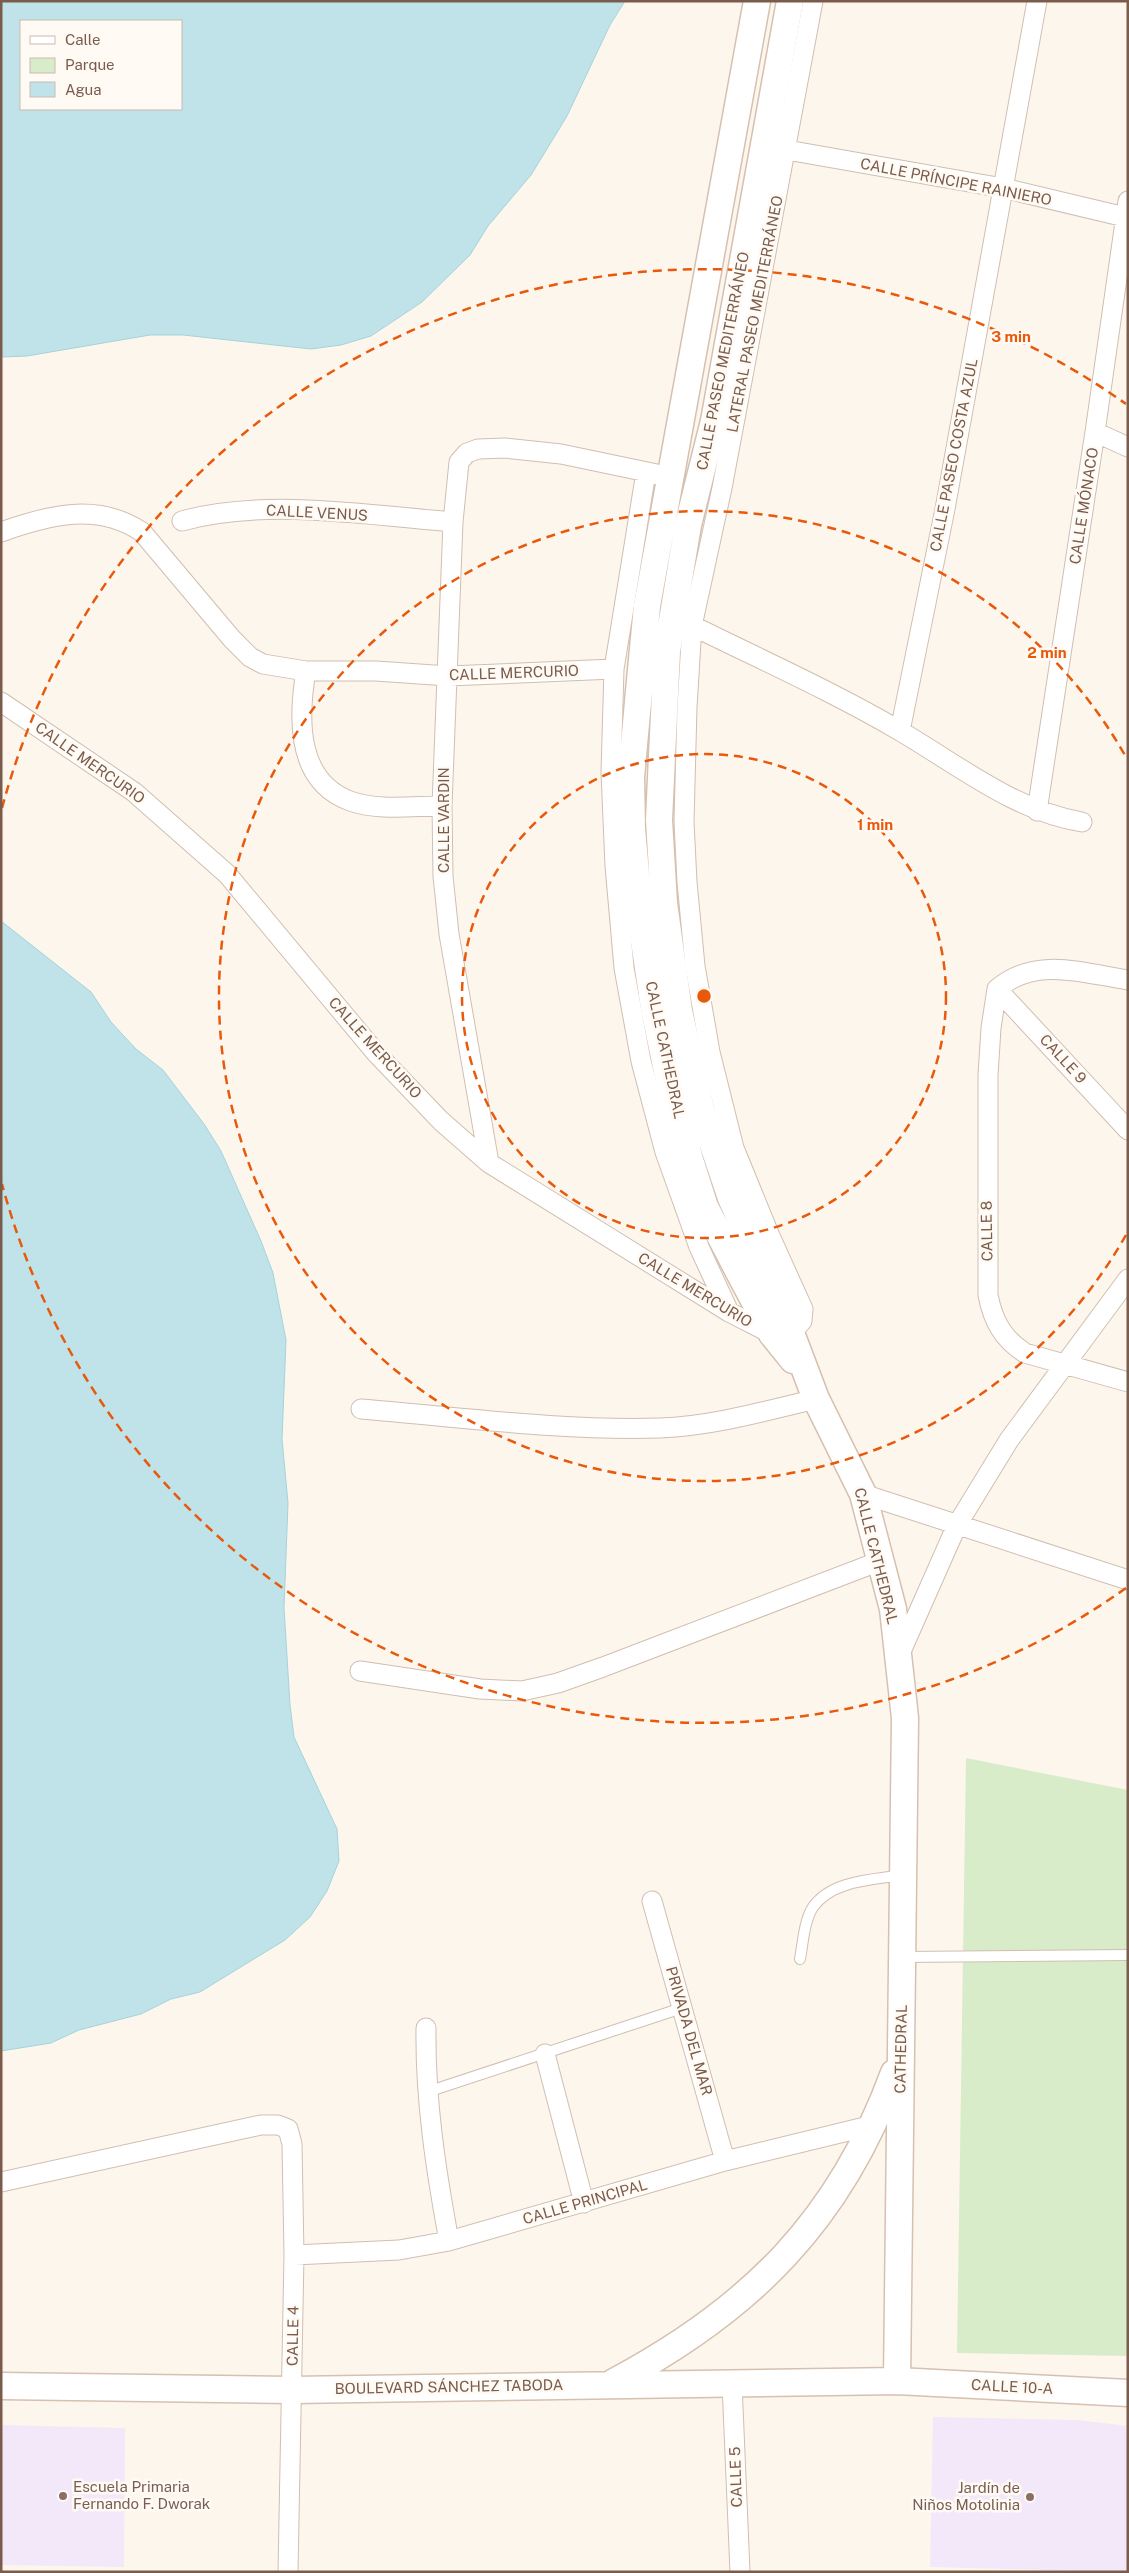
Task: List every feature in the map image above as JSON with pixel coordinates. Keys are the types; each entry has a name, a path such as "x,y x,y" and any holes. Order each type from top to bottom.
{"street":[{"name":"CALLE PASEO MEDITERRÁNEO","path":"637,693 647,606 757,1"},
{"name":"CALLE PASEO MEDITERRÁNEO","path":"663,721 667,651 682,621 688,525 721,384 790,1"},
{"name":"LATERAL PASEO MEDITERRÁNEO","path":"782,1334 802,1321 804,1309 770,1236 734,1148 710,1052 695,966 687,882 684,822 687,707 682,621 722,488 787,150 813,1"},
{"name":"CALLE PASEO COSTA AZUL","path":"900,731 945,509 1037,1"},
{"name":"CALLE PRÍNCIPE RAINIERO","path":"787,150 1126,209"},
{"name":"CALLE MÓNACO","path":"1037,810 1095,432 1126,209"},
{"path":"1095,432 1128,447"},
{"name":"CALLE VARDIN","path":"489,1163 448,934 443,876 442,806 456,474 459,462 467,453 478,449 505,448 561,454 646,472"},
{"path":"671,478 646,472 614,669 611,772 615,866 624,968 641,1061 665,1152 699,1247 729,1312"},
{"name":"CALLE VENUS","path":"182,521 210,513 238,510 322,512 453,522"},
{"name":"CALLE MERCURIO","path":"1,532 63,515 91,513 126,521 142,532 250,658 278,668 376,671 448,676 614,669"},
{"path":"647,606 682,621 900,731 946,760 1037,810 1059,818 1082,822"},
{"path":"306,670 301,717 303,741 316,776 329,790 350,801 373,805 442,806"},
{"name":"CALLE CATHEDRAL","path":"637,693 631,777 632,829 639,907 652,999 669,1082 705,1207 806,1376 863,1494 892,1609 905,1718"},
{"name":"CALLE MERCURIO","path":"1,702 134,792 227,874 376,1053 440,1121 489,1163 729,1312 782,1334"},
{"name":"CALLE CATHEDRAL","path":"663,721 659,820 664,902 679,1011 702,1109 731,1198 782,1334"},
{"path":"997,989 1010,978 1024,972 1042,968 1068,970 1128,980"},
{"name":"CALLE 9","path":"997,989 1128,1130"},
{"name":"CALLE 8","path":"997,989 991,1028 988,1075 988,1295 992,1314 1011,1344 1025,1353 1062,1365 1128,1382"},
{"path":"899,1656 957,1524 1009,1440 1062,1365 1128,1279"},
{"path":"361,1409 586,1427 660,1428 701,1424 816,1400"},
{"path":"863,1494 1128,1580"},
{"path":"360,1671 480,1689 522,1691 558,1683 603,1667 880,1561"},
{"name":"CATHEDRAL","path":"897,2381 905,1718"},
{"name":"PRIVADA DEL MAR","path":"652,1901 725,2161"},
{"path":"426,2028 427,2092 437,2173 449,2241"},
{"path":"545,2054 584,2203"},
{"path":"611,2384 662,2356 757,2286 790,2252 821,2214 847,2175 873,2125 901,2056"},
{"name":"CALLE 4","path":"1,2182 261,2126 278,2125 288,2129 290,2137 294,2255 288,2572"},
{"name":"CALLE PRINCIPAL","path":"294,2255 399,2250 449,2241 725,2161 873,2125"},
{"name":"BOULEVARD SÁNCHEZ TABODA","path":"1,2386 292,2390 897,2381"},
{"name":"CALLE 10-A","path":"897,2381 1128,2393"},
{"name":"CALLE 5","path":"732,2383 740,2572"}],"lane":[{"path":"800,1959 807,1923 813,1908 823,1896 836,1888 851,1884 903,1875"},
{"path":"902,1957 1128,1955"},
{"path":"427,2092 682,2008"}],"shaded area":[{"name":"Jardín de Niños Motolinia","path":"933,2417 1078,2420 1128,2426 1128,2572 930,2567"},
{"name":"Escuela Primaria Fernando F. Dworak","path":"1,2425 125,2428 124,2567 1,2565"}],"green space":[{"path":"966,1758 1128,1790 1128,2356 957,2353"}],"water":[{"path":"1,1 625,1 610,25 567,116 531,175 488,226 470,255 422,302 371,336 341,345 311,349 183,335 150,335 27,356 1,357"},
{"path":"1,921 91,992 111,1022 136,1049 163,1070 204,1124 221,1151 261,1241 273,1273 286,1340 282,1439 288,1503 284,1608 290,1705 294,1737 337,1829 339,1861 327,1891 310,1917 285,1940 200,1992 171,1999 141,2014 79,2030 51,2043 1,2051"}],"place":[{"name":"Escuela Primaria Fernando F. Dworak","path":"63,2496"},
{"name":"Jardín de Niños Motolinia","path":"1030,2497"}]}
